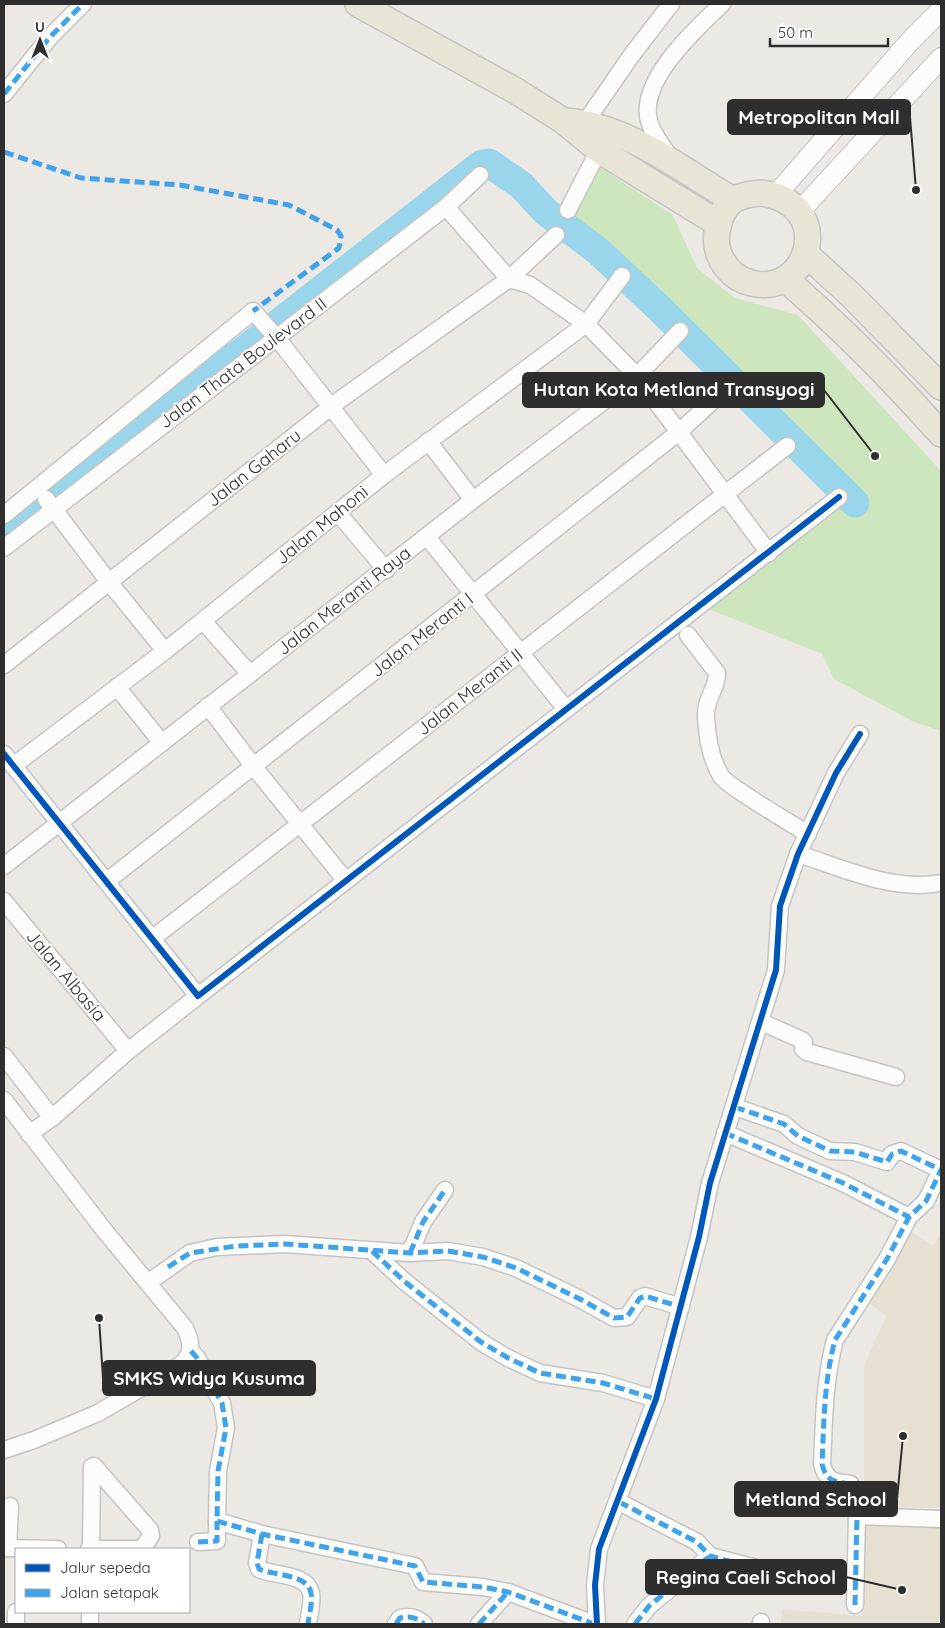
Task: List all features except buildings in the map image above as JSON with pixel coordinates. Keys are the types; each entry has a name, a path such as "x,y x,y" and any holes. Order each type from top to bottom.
{"main road":[{"path":"358,4 575,125 672,161 733,200"},
{"path":"575,125 599,150 719,224"},
{"path":"761,193 776,195 789,201 800,212 806,225 808,239 806,254 794,272 785,279 771,284 743,281 731,273 722,262 717,248 716,234 723,213 733,200 761,193"},
{"path":"806,254 852,296 941,387"},
{"path":"785,279 830,318 891,378 941,434"}],"street":[{"path":"4,94 50,37 83,4"},
{"path":"575,125 671,4"},
{"path":"672,161 649,123 649,100 653,88 677,48 722,4"},
{"path":"776,195 911,40 941,10"},
{"path":"800,212 941,58"},
{"path":"568,210 599,150"},
{"name":"Jalan Thata Boulevard II","path":"4,548 46,498 266,325 446,207 480,175"},
{"path":"446,207 509,279 530,284 586,324 637,376 769,552"},
{"name":"Jalan Gaharu","path":"4,665 330,408 431,333 509,279 556,234"},
{"name":"Jalan Mahoni","path":"8,760 117,687 165,651 384,475 586,324 622,276"},
{"path":"266,325 384,475"},
{"name":"Jalan Thata Boulevard II","path":"4,515 46,498 266,325"},
{"name":"Jalan Meranti Raya","path":"4,866 208,706 386,570 473,500 637,376 680,331"},
{"name":"Jalan Meranti I","path":"107,881 679,432 732,383"},
{"path":"428,441 473,500"},
{"name":"Jalan Meranti II","path":"153,938 787,446"},
{"path":"29,1134 52,1118 128,1051 838,497"},
{"path":"46,498 109,582 165,651"},
{"path":"338,513 386,570"},
{"path":"427,537 472,595 566,708"},
{"path":"203,621 250,674"},
{"path":"688,635 717,673 715,686 709,695 706,717 710,748 722,777 808,834"},
{"path":"117,687 162,743"},
{"path":"208,706 254,767 346,881"},
{"path":"218,1521 262,1534 415,1566 423,1582 483,1587 508,1592 596,1624 595,1585 599,1549 608,1523 619,1502 656,1399 681,1308 710,1183 776,970 780,906 798,854 836,773 860,734"},
{"path":"8,760 198,996"},
{"path":"798,854 897,884 927,886 941,883"},
{"name":"Jalan Albasia","path":"4,901 128,1051"},
{"path":"761,1022 802,1040 803,1049 807,1052 896,1077"},
{"path":"4,1056 52,1118"},
{"path":"4,1100 104,1230 149,1282 185,1328 190,1338 191,1352 185,1362 179,1366 98,1413 34,1440 4,1450"},
{"path":"735,1107 784,1124 798,1136 830,1152 855,1152 887,1162 894,1152 904,1151 941,1170 926,1201 909,1217 887,1259 835,1340 824,1397 822,1464 824,1473 830,1480 840,1484 850,1484 857,1516 855,1605"},
{"path":"725,1133 843,1183 909,1217"},
{"path":"410,1253 423,1222 445,1190"},
{"path":"149,1282 181,1258 202,1249 285,1244 410,1253 448,1251 500,1262 516,1268 614,1318 627,1317 640,1298 645,1296 681,1308"},
{"path":"372,1251 404,1282 481,1342 508,1358 540,1373 602,1383 656,1399"},
{"path":"191,1352 197,1358 222,1402 226,1428 218,1470 218,1541 198,1542"},
{"path":"91,1548 92,1467 94,1466 150,1530 151,1536 143,1548"},
{"path":"619,1502 697,1542 710,1556 772,1572"},
{"path":"10,1506 12,1548"},
{"path":"857,1516 941,1519"},
{"path":"262,1534 257,1564 259,1569 297,1579 308,1587 312,1593 308,1624"},
{"path":"635,1624 649,1606 710,1556"},
{"path":"479,1624 508,1592"},
{"path":"396,1624 400,1618 407,1617 414,1617 424,1624"}],"shaded area":[{"path":"900,1224 933,1246 941,1235 941,1508 864,1506 864,1366 886,1316 856,1293"},
{"path":"865,1525 941,1527 941,1624 781,1624 782,1609 862,1616"}],"green space":[{"path":"598,166 673,215 697,268 735,298 798,315 941,471 941,731 914,722 834,679 822,654 706,608 860,490 565,222"}],"waterway":[{"path":"4,533 257,340 482,164 489,163 521,185 546,212 598,251 659,308 855,503"}],"marked path":[{"path":"4,94 50,37 83,4"},
{"path":"4,152 81,178 180,185 289,205 337,230 341,236 339,248 253,311"},
{"path":"735,1107 784,1124 798,1136 830,1151 855,1152 887,1162 892,1154 901,1151 941,1170"},
{"path":"725,1133 843,1183 909,1217"},
{"path":"855,1605 857,1516 850,1484 832,1480 826,1474 822,1464 825,1402 831,1355 835,1340 887,1259 909,1217 926,1201 941,1170"},
{"path":"410,1253 423,1222 445,1190"},
{"path":"168,1267 190,1253 236,1246 285,1244 410,1253 448,1251 483,1257 516,1268 614,1318 627,1317 640,1298 645,1296 681,1307"},
{"path":"372,1251 404,1281 481,1342 508,1358 540,1373 603,1383 656,1399"},
{"path":"191,1351 197,1358 222,1403 226,1428 218,1471 217,1521 262,1534 415,1566 423,1582 483,1587 508,1592 594,1624"},
{"path":"619,1502 697,1542 710,1556 772,1572"},
{"path":"198,1542 217,1541 217,1521"},
{"path":"262,1534 257,1563 259,1569 296,1578 308,1587 312,1600 308,1624"},
{"path":"635,1624 649,1606 710,1556"},
{"path":"479,1624 508,1592"},
{"path":"396,1624 400,1618 407,1617 416,1618 424,1624"}],"cycle path":[{"path":"4,754 198,996 839,497"},
{"path":"597,1624 595,1585 599,1549 656,1399 699,1237 710,1183 776,970 780,906 798,854 836,773 860,734"}],"place":[{"name":"Metropolitan Mall","path":"916,190"},
{"name":"Hutan Kota Metland Transyogi","path":"875,456"},
{"name":"SMKS Widya Kusuma","path":"99,1318"},
{"name":"Metland School","path":"903,1436"},
{"name":"Regina Caeli School","path":"902,1590"}]}
